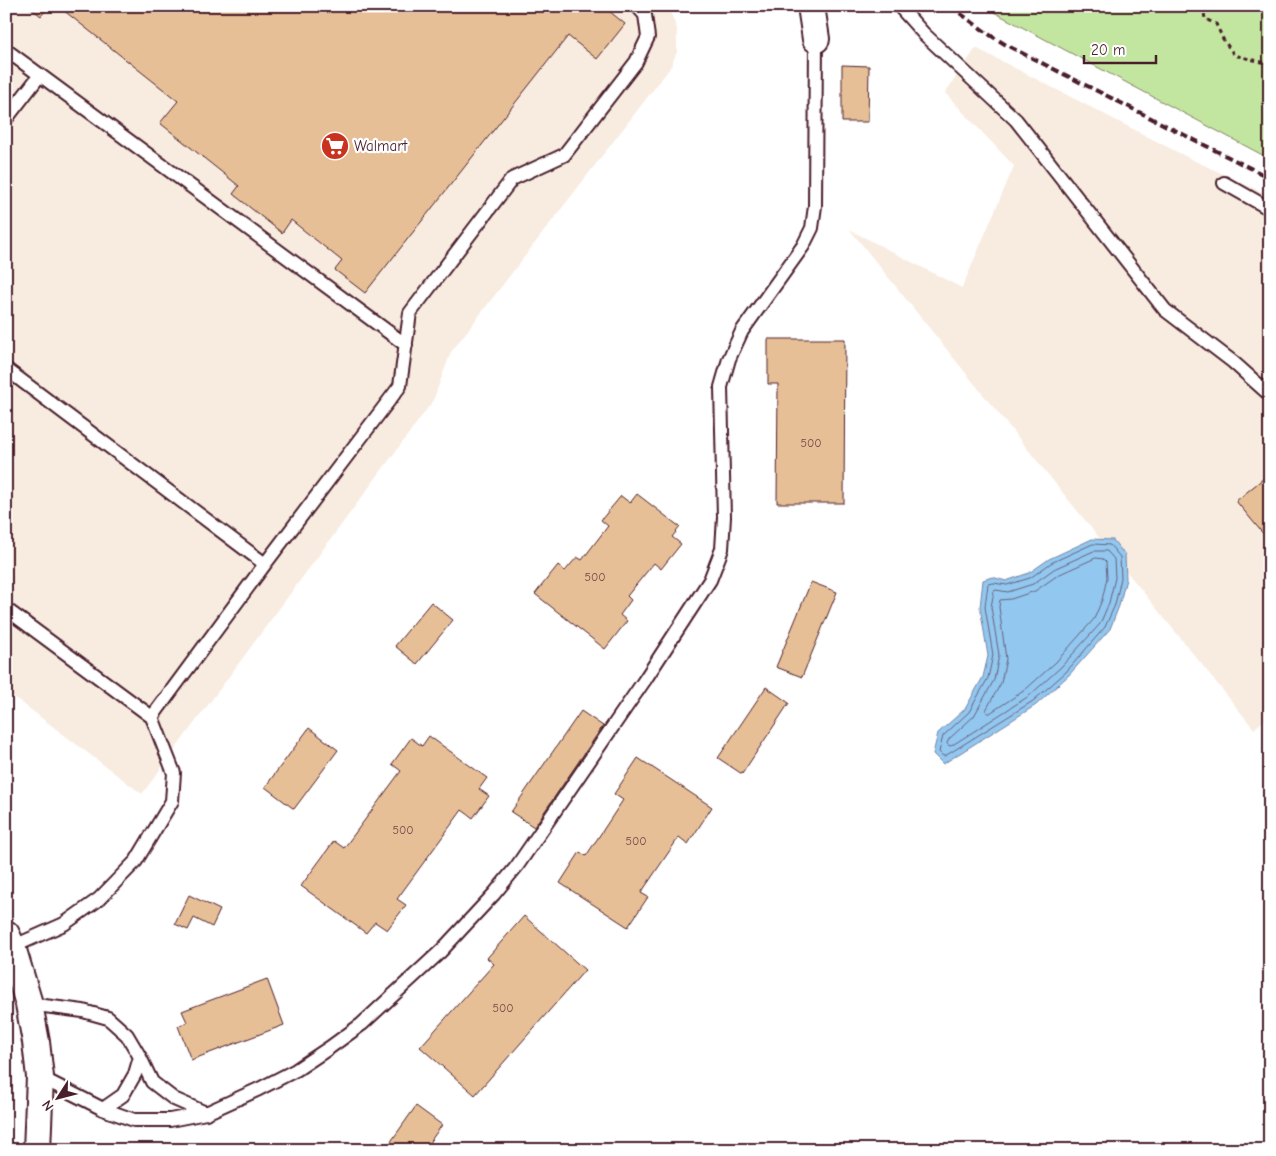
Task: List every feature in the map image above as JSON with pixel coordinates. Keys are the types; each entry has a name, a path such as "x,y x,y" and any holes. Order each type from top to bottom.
{"street":[{"path":"811,6 816,39"},
{"path":"9,941 29,1004 36,1042 40,1077 37,1150"}],"lane":[{"path":"152,717 400,386 410,313 512,179 564,155 636,62 648,37 645,15 637,6"},
{"path":"899,6 924,34 1016,120 1165,310 1233,362 1270,395"},
{"path":"40,1077 103,1109 134,1120 170,1120 206,1113 260,1089 296,1070 362,1024 441,951 494,894 517,866 644,681 710,580 722,549 724,517 722,386 727,368 742,331 803,246 812,228 815,206 816,39"},
{"path":"6,50 406,346"},
{"path":"6,119 40,75"},
{"path":"1224,183 1270,209"},
{"path":"6,369 265,564"},
{"path":"6,608 152,717 174,772 172,801 136,861 100,899 64,924 9,941"},
{"path":"29,1004 83,1011 108,1018 127,1034 152,1082 174,1099 206,1113"},
{"path":"103,1109 123,1094 135,1074 140,1057"}],"path":[{"path":"1203,6 1205,18 1216,24 1234,55 1270,64"}],"shaded area":[{"path":"6,6 663,6 671,14 677,29 677,52 670,68 451,352 433,401 142,794 6,691"},
{"path":"976,48 1189,158 1270,196 1270,715 1254,729 850,230 962,288 1014,166 945,93"}],"green space":[{"path":"984,6 1270,6 1270,159 988,9"}],"water":[{"path":"1092,539 1113,540 1125,555 1126,579 1119,606 1110,629 1069,675 1036,705 943,764 933,754 938,733 965,709 983,677 988,656 980,607 983,580 992,577 1006,581 1029,573 1049,559"}],"building":[{"path":"28,6 49,6 41,16"},
{"name":"Walmart","path":"58,6 603,6 625,24 597,59 568,36 365,293 335,270 342,261 291,220 282,233 233,194 239,186 160,123 178,101"},
{"path":"842,65 869,66 868,122 842,122"},
{"path":"768,339 845,339 844,503 777,503 778,384 768,384"},
{"path":"1270,473 1270,533 1265,536 1236,501"},
{"path":"637,494 680,527 672,537 681,544 661,569 654,563 627,596 631,600 620,615 627,621 605,649 535,594 558,565 565,571 577,557 582,560 608,526 601,520 621,496 630,503"},
{"path":"811,582 837,592 802,677 776,667"},
{"path":"431,602 453,620 417,664 395,646"},
{"path":"766,687 789,703 742,774 718,758"},
{"path":"581,711 603,726 534,827 511,812"},
{"path":"309,728 338,750 294,809 265,787"},
{"path":"429,736 487,778 479,789 489,796 473,818 462,810 397,899 406,905 387,930 375,922 366,933 301,886 334,841 344,848 401,771 392,764 411,738 422,746"},
{"path":"638,758 712,807 688,844 679,837 641,893 648,897 628,927 560,883 580,852 586,856 623,800 614,794"},
{"path":"189,895 220,910 212,927 194,918 188,930 175,924"},
{"path":"524,916 585,970 475,1095 420,1047 494,964 487,958"},
{"path":"267,979 284,1025 191,1060 178,1026 187,1022 182,1011"},
{"path":"416,1106 442,1125 424,1150 385,1150"}],"railway":[{"path":"950,6 1008,46 1270,178"}],"place":[{"name":"Walmart","path":"335,146"}]}
